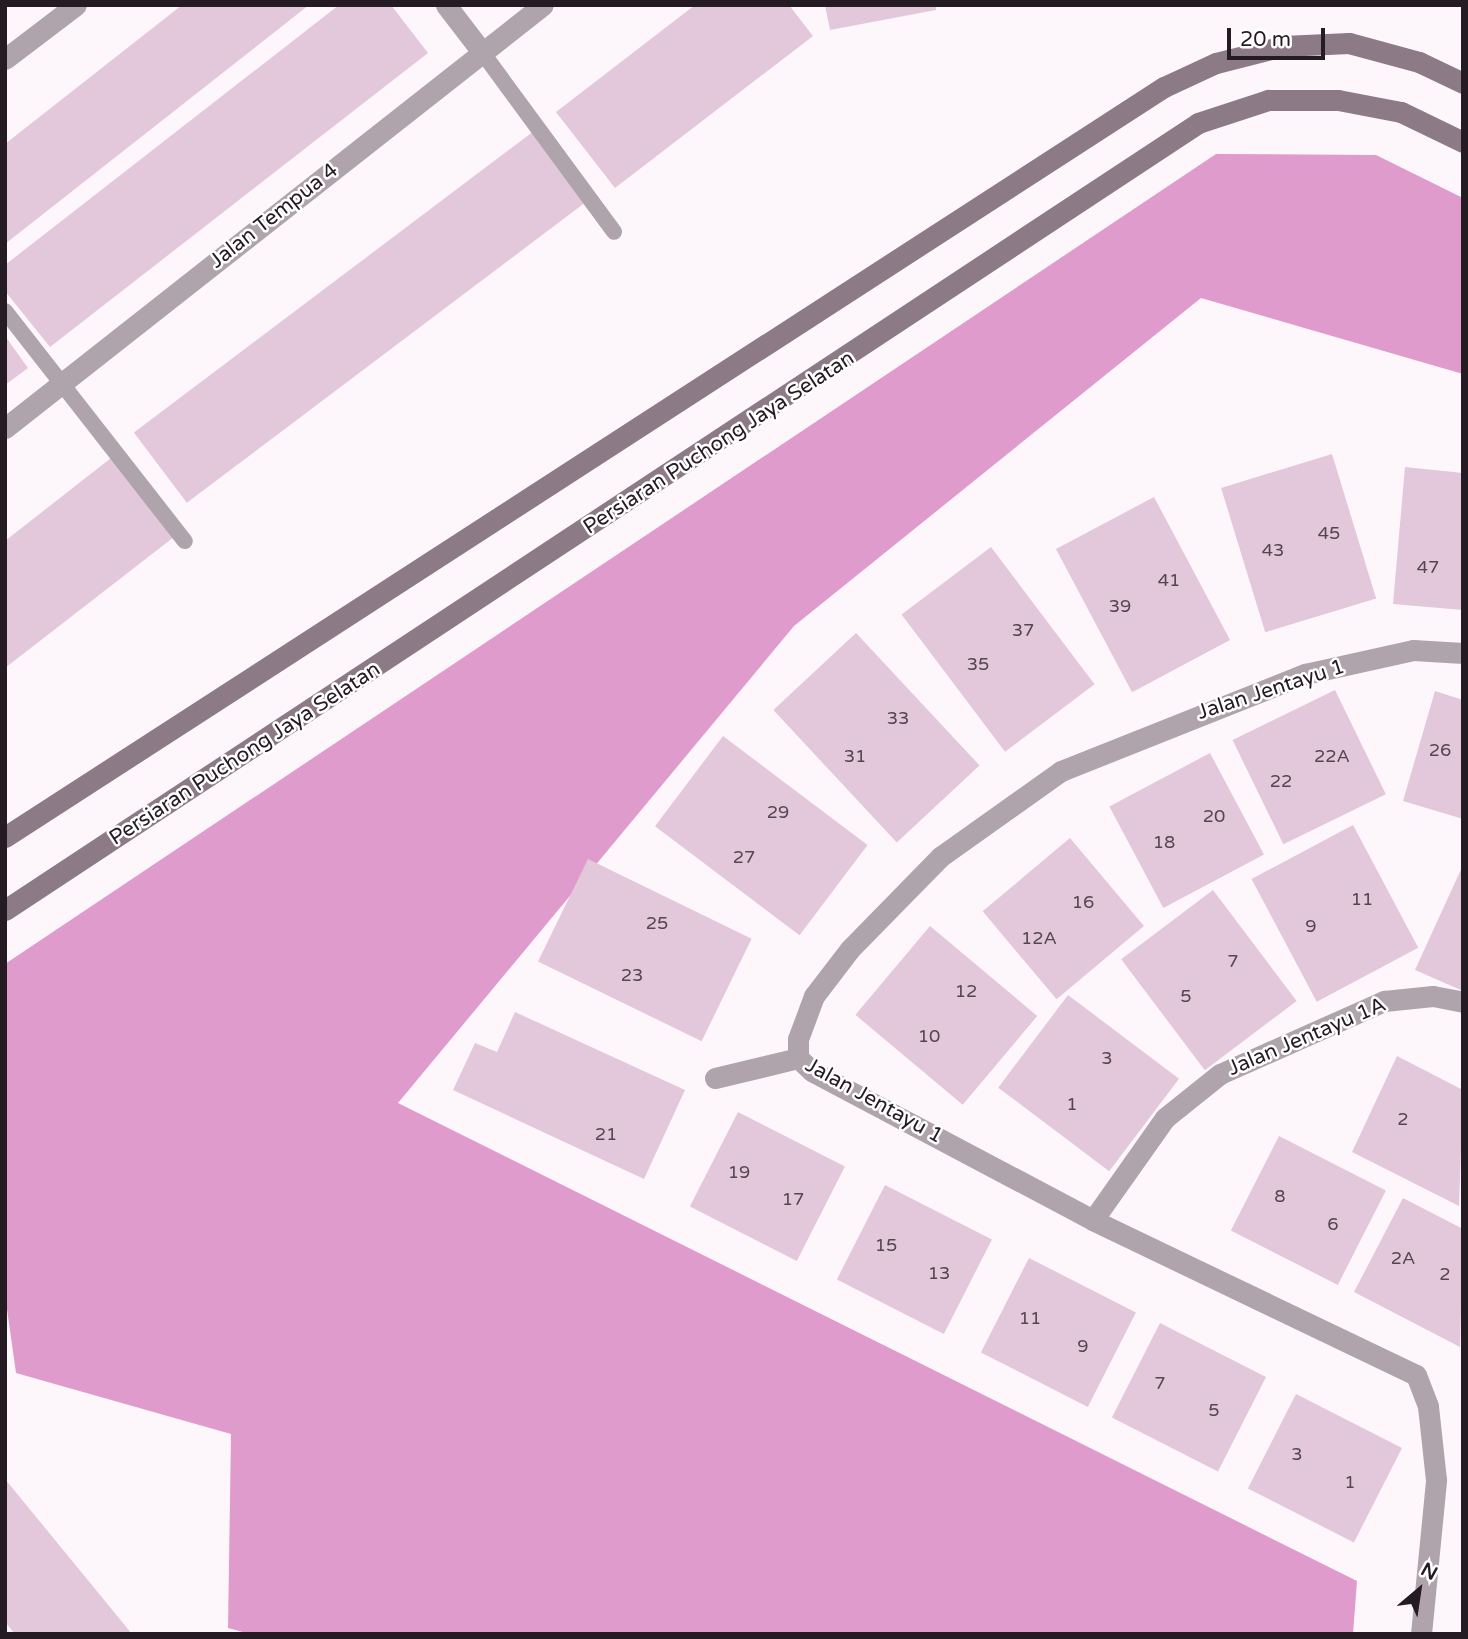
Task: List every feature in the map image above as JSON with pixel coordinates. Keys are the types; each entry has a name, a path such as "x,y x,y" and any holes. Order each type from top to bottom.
{"main road":[{"path":"5,837 1164,87 1216,63 1283,46 1349,43 1419,62 1463,83"},
{"name":"Persiaran Puchong Jaya Selatan","path":"5,910 1198,124 1268,100 1338,100 1401,112 1463,142"}],"street":[{"path":"5,59 76,5"},
{"path":"446,5 482,52"},
{"name":"Jalan Tempua 4","path":"5,428 543,5"},
{"name":"Jalan Jentayu 1","path":"1421,1634 1436,1480 1427,1406 1416,1375 1093,1220 797,1058 814,996 850,949 940,857 1060,771 1305,674 1413,650 1463,653"},
{"name":"Jalan Jentayu 1A","path":"1093,1220 1165,1118 1220,1074 1384,1001 1433,996 1463,1002"},
{"path":"715,1079 797,1058"}],"lane":[{"path":"482,52 614,232"},
{"path":"5,311 185,541"}],"shaded area":[{"path":"1216,154 1376,155 1463,198 1463,374 1201,298 794,626 398,1103 1357,1581 1353,1634 250,1634 228,1628 231,1434 16,1373 5,1295 5,964"}],"building":[{"path":"182,5 309,5 5,244 5,144"},
{"path":"339,5 391,5 428,53 50,347 5,291 5,265"},
{"path":"695,5 789,5 813,36 615,188 556,112"},
{"path":"825,5 936,5 936,10 830,30"},
{"path":"534,131 587,201 187,503 134,433"},
{"path":"5,336 28,368 5,385"},
{"path":"1332,454 1376,598 1265,632 1221,488"},
{"path":"111,458 174,537 5,668 5,541"},
{"path":"1405,467 1463,473 1463,610 1393,604"},
{"path":"1154,497 1230,640 1132,692 1056,549"},
{"path":"991,547 1095,684 1005,752 902,614"},
{"path":"856,633 979,765 897,842 773,710"},
{"path":"1335,690 1386,794 1283,844 1233,740"},
{"path":"1435,691 1463,700 1463,819 1403,801"},
{"path":"723,736 868,845 800,935 655,826"},
{"path":"1210,753 1264,855 1163,908 1109,807"},
{"path":"1353,825 1418,948 1317,1002 1251,879"},
{"path":"1070,838 1144,926 1057,999 983,911"},
{"path":"588,859 752,939 702,1041 538,961"},
{"path":"1463,865 1463,991 1415,970"},
{"path":"1213,890 1297,1001 1205,1070 1121,959"},
{"path":"930,926 1037,1016 963,1105 855,1015"},
{"path":"1068,995 1179,1079 1109,1171 998,1088"},
{"path":"515,1012 685,1090 644,1179 453,1090 475,1043 497,1052"},
{"path":"1397,1056 1463,1090 1459,1206 1352,1152"},
{"path":"738,1112 845,1166 797,1261 690,1206"},
{"path":"1279,1136 1386,1190 1338,1285 1231,1230"},
{"path":"885,1185 992,1239 944,1334 837,1279"},
{"path":"1403,1198 1463,1229 1460,1347 1354,1292"},
{"path":"1029,1258 1136,1312 1088,1407 981,1352"},
{"path":"1160,1323 1266,1377 1218,1471 1112,1417"},
{"path":"1296,1394 1402,1448 1354,1542 1248,1488"},
{"path":"5,1479 132,1634 15,1634 5,1622"}]}
